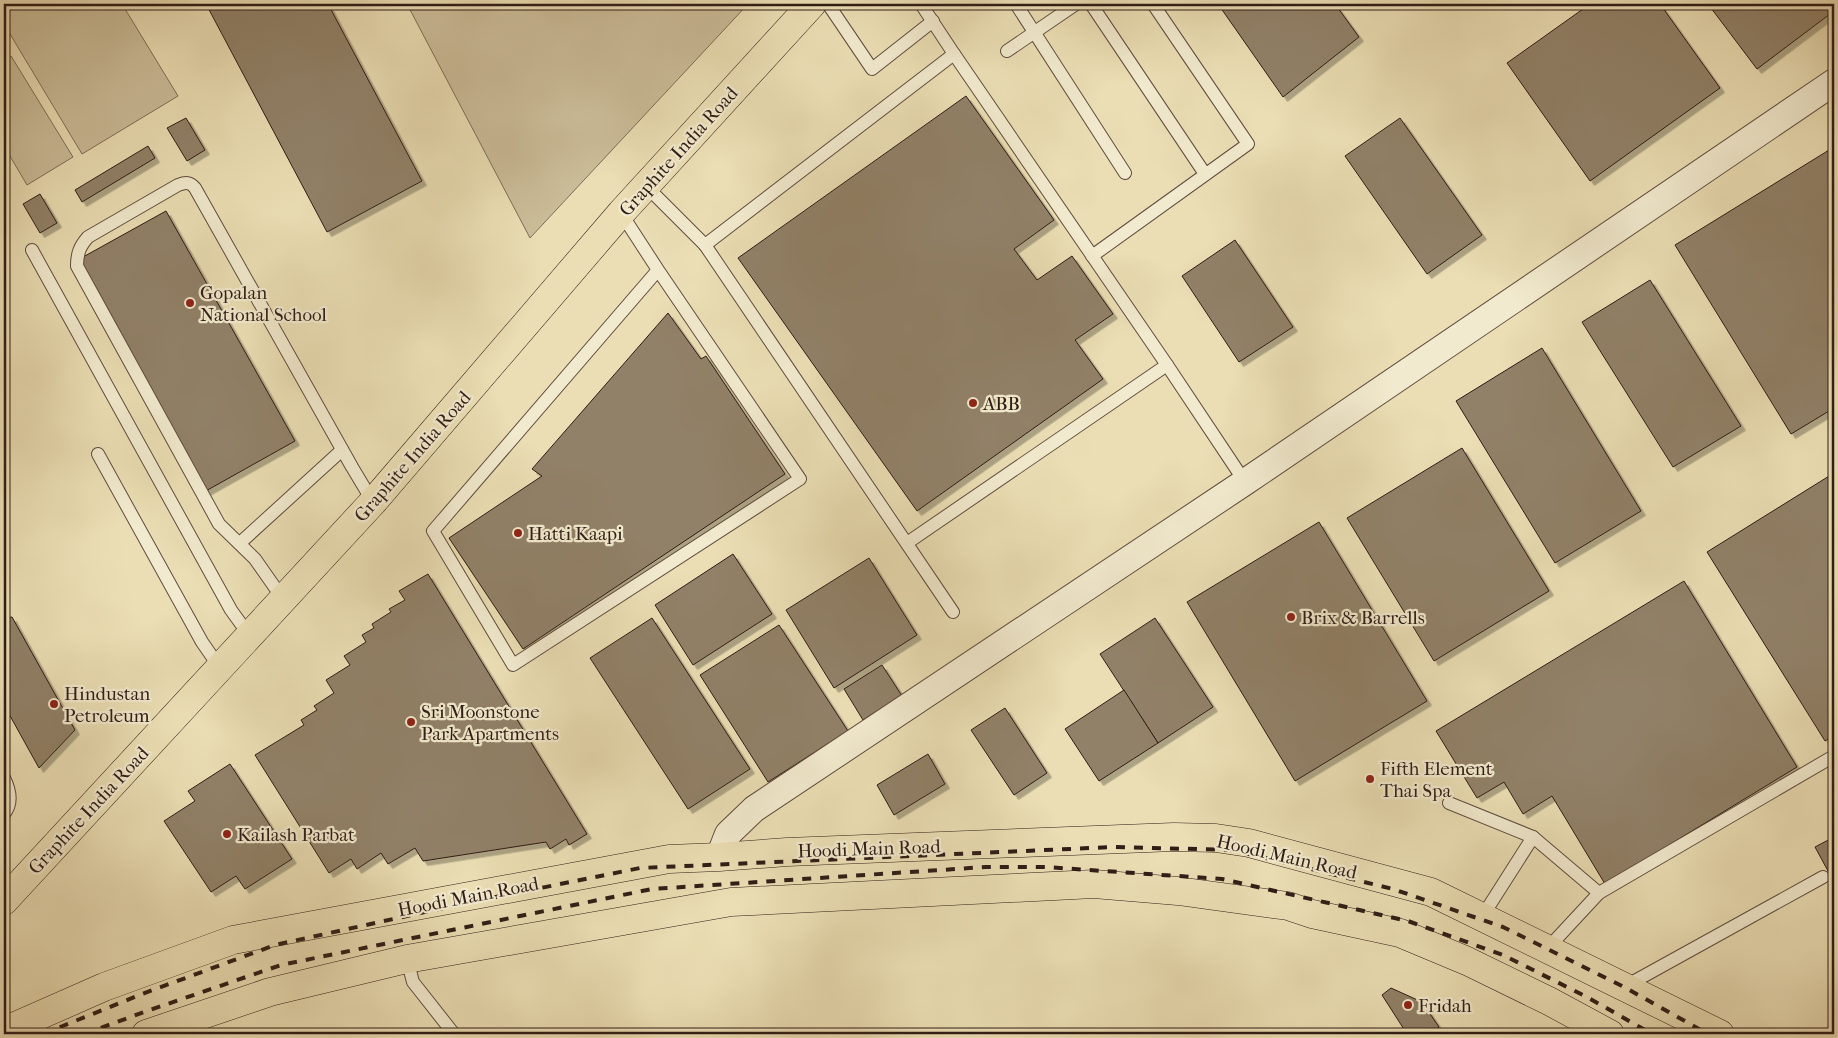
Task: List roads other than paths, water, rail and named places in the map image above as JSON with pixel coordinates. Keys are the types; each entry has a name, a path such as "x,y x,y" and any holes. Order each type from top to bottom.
{"main road":[{"name":"Graphite India Road","path":"4,901 373,502 621,213 812,4"},
{"name":"Hoodi Main Road","path":"4,1031 104,986 233,940 669,858 1174,837 1216,838 1249,843 1431,892 1720,1034"},
{"path":"146,1034 191,1026 270,992 407,959 731,902 1094,884 1178,891 1288,906 1312,914 1400,933 1467,961 1549,1000 1610,1034"}],"street":[{"path":"719,857 728,834 754,809 1245,482 1834,82"}],"lane":[{"path":"828,4 872,69 933,22"},
{"path":"921,4 1245,482"},
{"path":"1016,4 1125,174"},
{"path":"1007,51 1076,4"},
{"path":"1091,4 1205,174"},
{"path":"1092,256 1248,144 1153,4"},
{"path":"705,245 954,54"},
{"path":"283,599 255,559 219,524 77,266 77,253 88,237 178,185 191,183 373,502"},
{"path":"646,186 705,245 953,612"},
{"path":"621,213 800,479 513,665 433,531 658,270"},
{"path":"32,250 231,610 249,635"},
{"path":"907,543 1167,365"},
{"path":"240,543 342,450"},
{"path":"98,454 202,642 220,668"},
{"path":"1547,949 1599,893 1834,756"},
{"path":"4,778 10,790 9,808 4,814"},
{"path":"1449,803 1533,837 1599,893"},
{"path":"1482,917 1533,837"},
{"path":"1624,987 1823,877"},
{"path":"407,959 412,982 454,1034"}],"railway":[{"path":"43,1034 142,994 275,945 466,903 640,868 1114,847 1233,850 1393,889 1503,927 1624,987 1708,1034"},
{"path":"84,1034 281,965 652,889 986,867 1045,867 1222,879 1408,921 1503,955 1587,997 1652,1034"}],"place":[{"name":"Gopalan National School","path":"190,303"},
{"name":"ABB","path":"973,403"},
{"name":"Hatti Kaapi","path":"518,533"},
{"name":"Brix & Barrells","path":"1291,617"},
{"name":"Hindustan Petroleum","path":"54,704"},
{"name":"Sri Moonstone Park Apartments","path":"411,722"},
{"name":"Fifth Element Thai Spa","path":"1370,779"},
{"name":"Kailash Parbat","path":"227,834"},
{"name":"Fridah","path":"1408,1005"}]}
